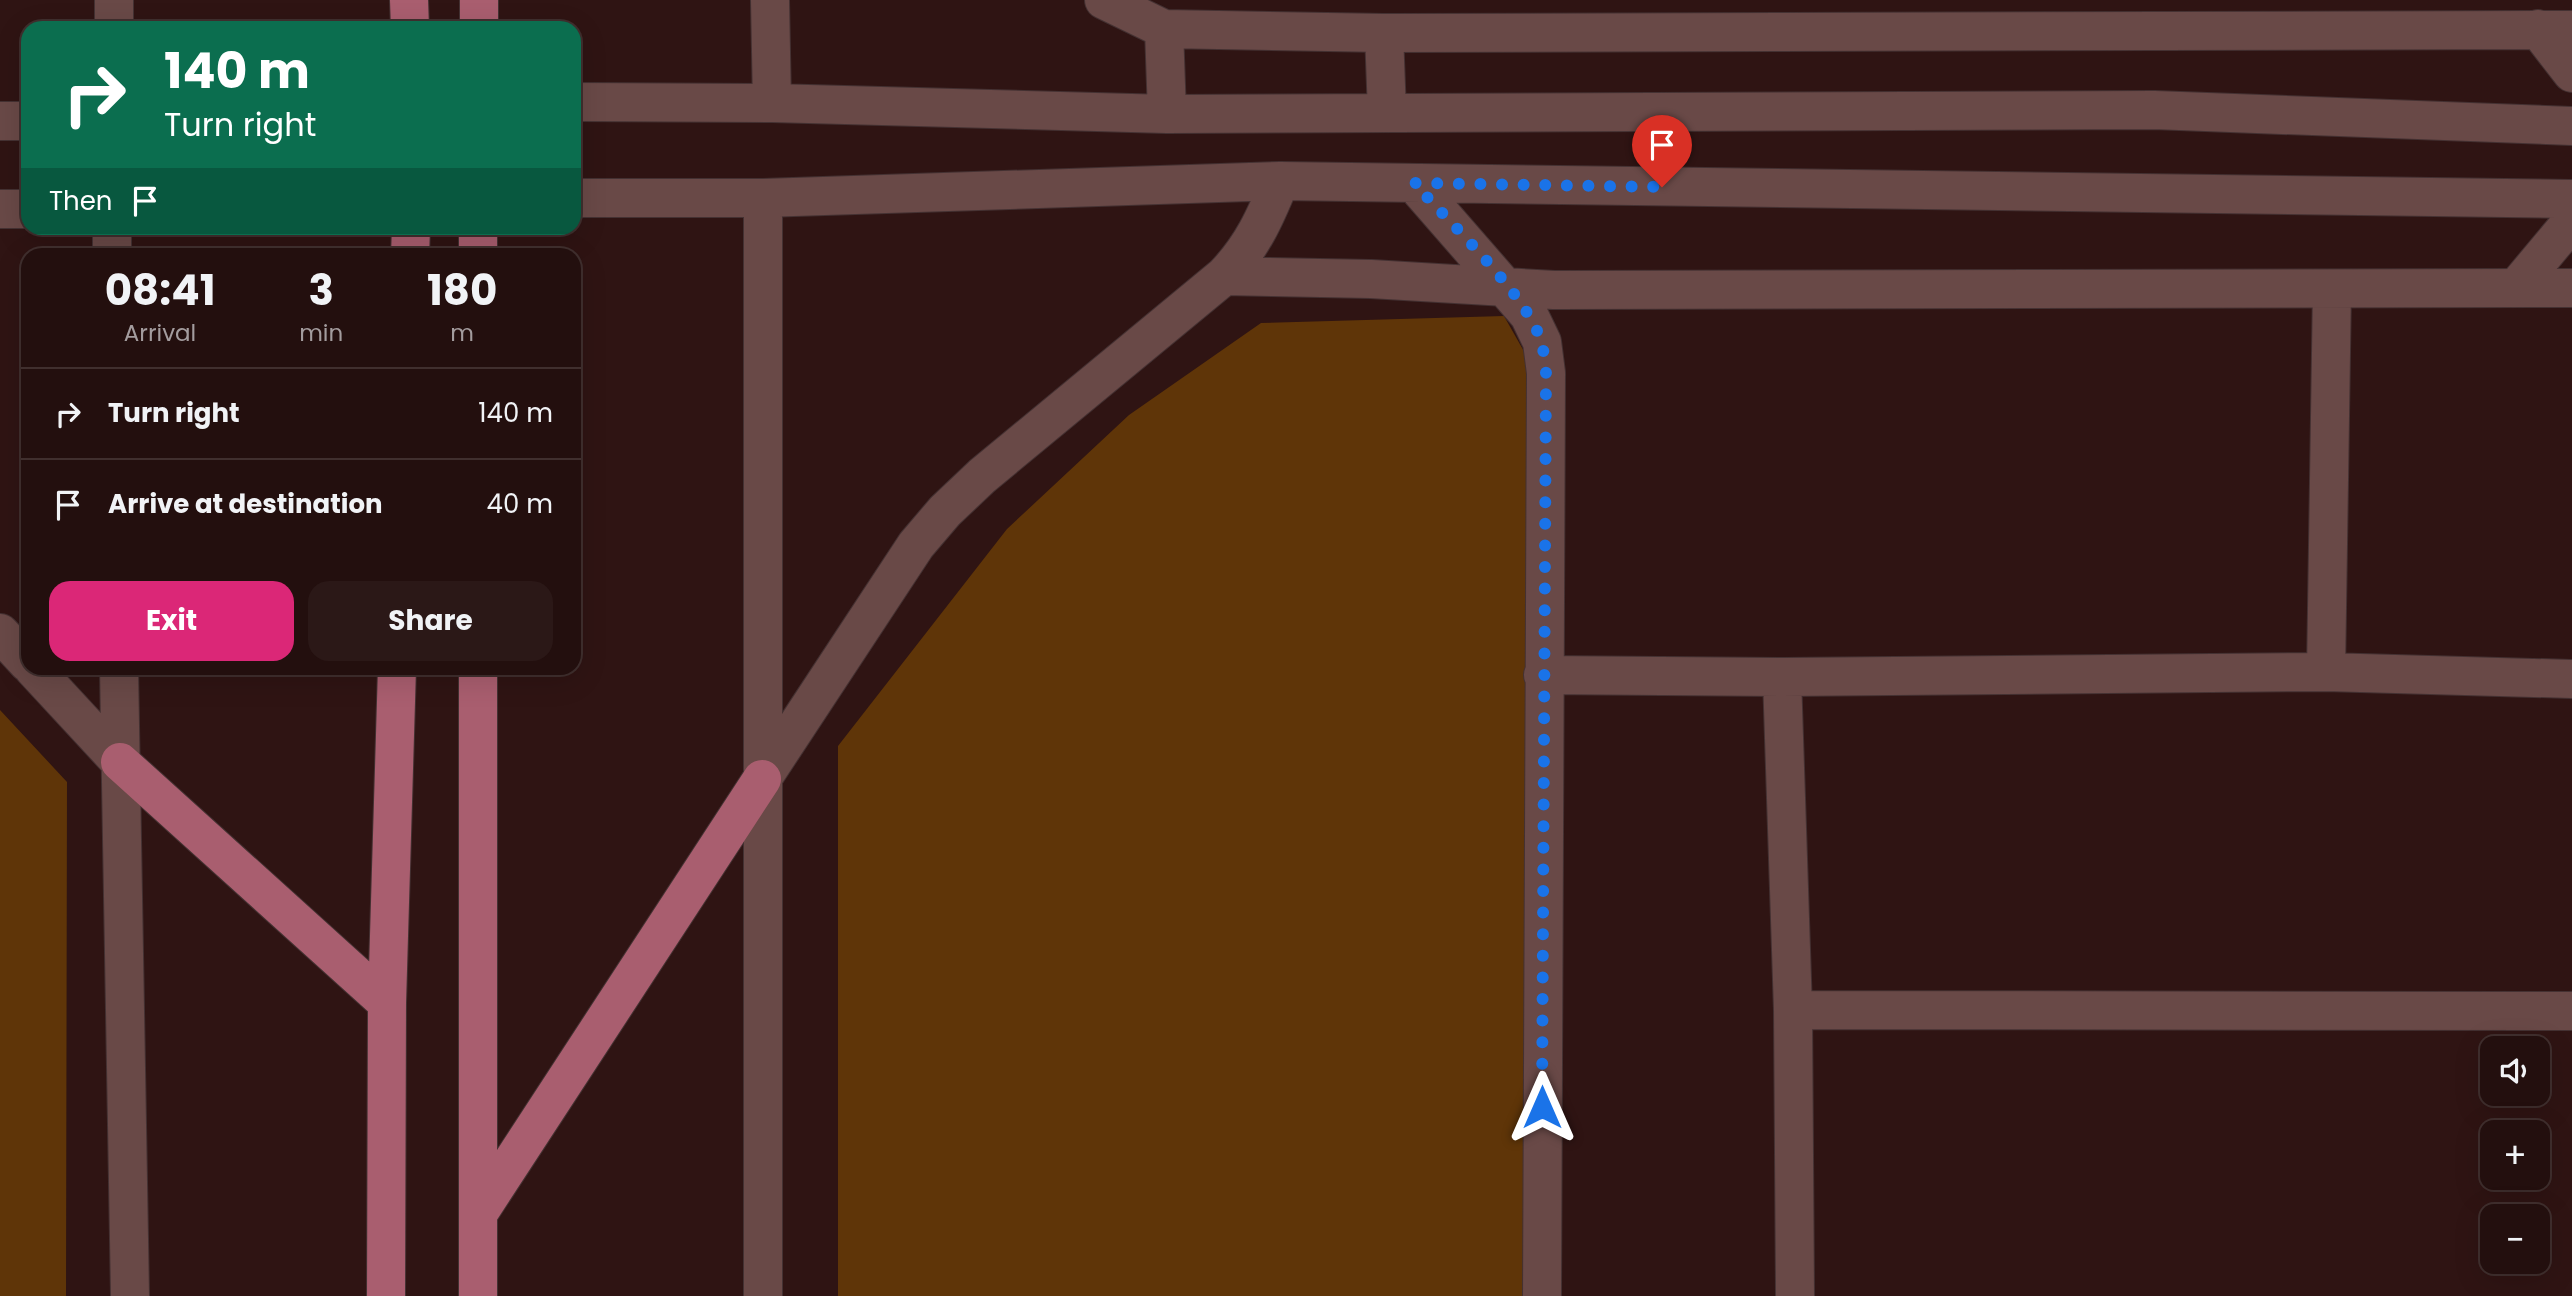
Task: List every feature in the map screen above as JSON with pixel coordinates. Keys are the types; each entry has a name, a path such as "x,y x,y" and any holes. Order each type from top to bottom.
{"main road":[{"path":"410,0 410,21"},
{"path":"478,21 479,0"},
{"path":"386,1296 387,1003 397,675"},
{"path":"478,675 478,1296"},
{"path":"120,762 387,1003"},
{"path":"478,1214 762,779"}],"street":[{"path":"114,0 114,21"},
{"path":"770,0 772,103"},
{"path":"1104,0 1164,29 1384,33 1602,16 2437,14 2555,30 2572,73"},
{"path":"1164,29 1167,114"},
{"path":"1384,33 1387,113"},
{"path":"581,102 772,103 1167,114 2154,110 2572,126"},
{"path":"0,121 21,121"},
{"path":"762,779 916,545 945,510 982,476 1224,276 1245,254 1260,231 1280,181"},
{"path":"581,198 763,198 1280,181 2572,199"},
{"path":"1414,183 1530,315 1538,333 1546,373 1542,675 1542,1296"},
{"path":"763,198 763,1296"},
{"path":"0,209 21,209"},
{"path":"2516,288 2572,221"},
{"path":"1224,276 1371,279 1554,290 2572,288"},
{"path":"2326,672 2332,289"},
{"path":"0,633 21,656"},
{"path":"1542,675 1782,677 2326,672 2572,679"},
{"path":"39,675 120,762"},
{"path":"119,675 130,1296"},
{"path":"1782,677 1793,1010 1795,1296"},
{"path":"1793,1010 2572,1011"}],"shaded area":[{"path":"1504,316 1530,362 1523,1296 838,1296 838,746 1007,529 1129,415 1261,323"},
{"path":"0,710 67,782 66,1296 0,1296"}],"route":[{"path":"1542,1107 1542,675 1546,373 1542,342 1530,315 1507,286 1414,183 1662,187"}]}
